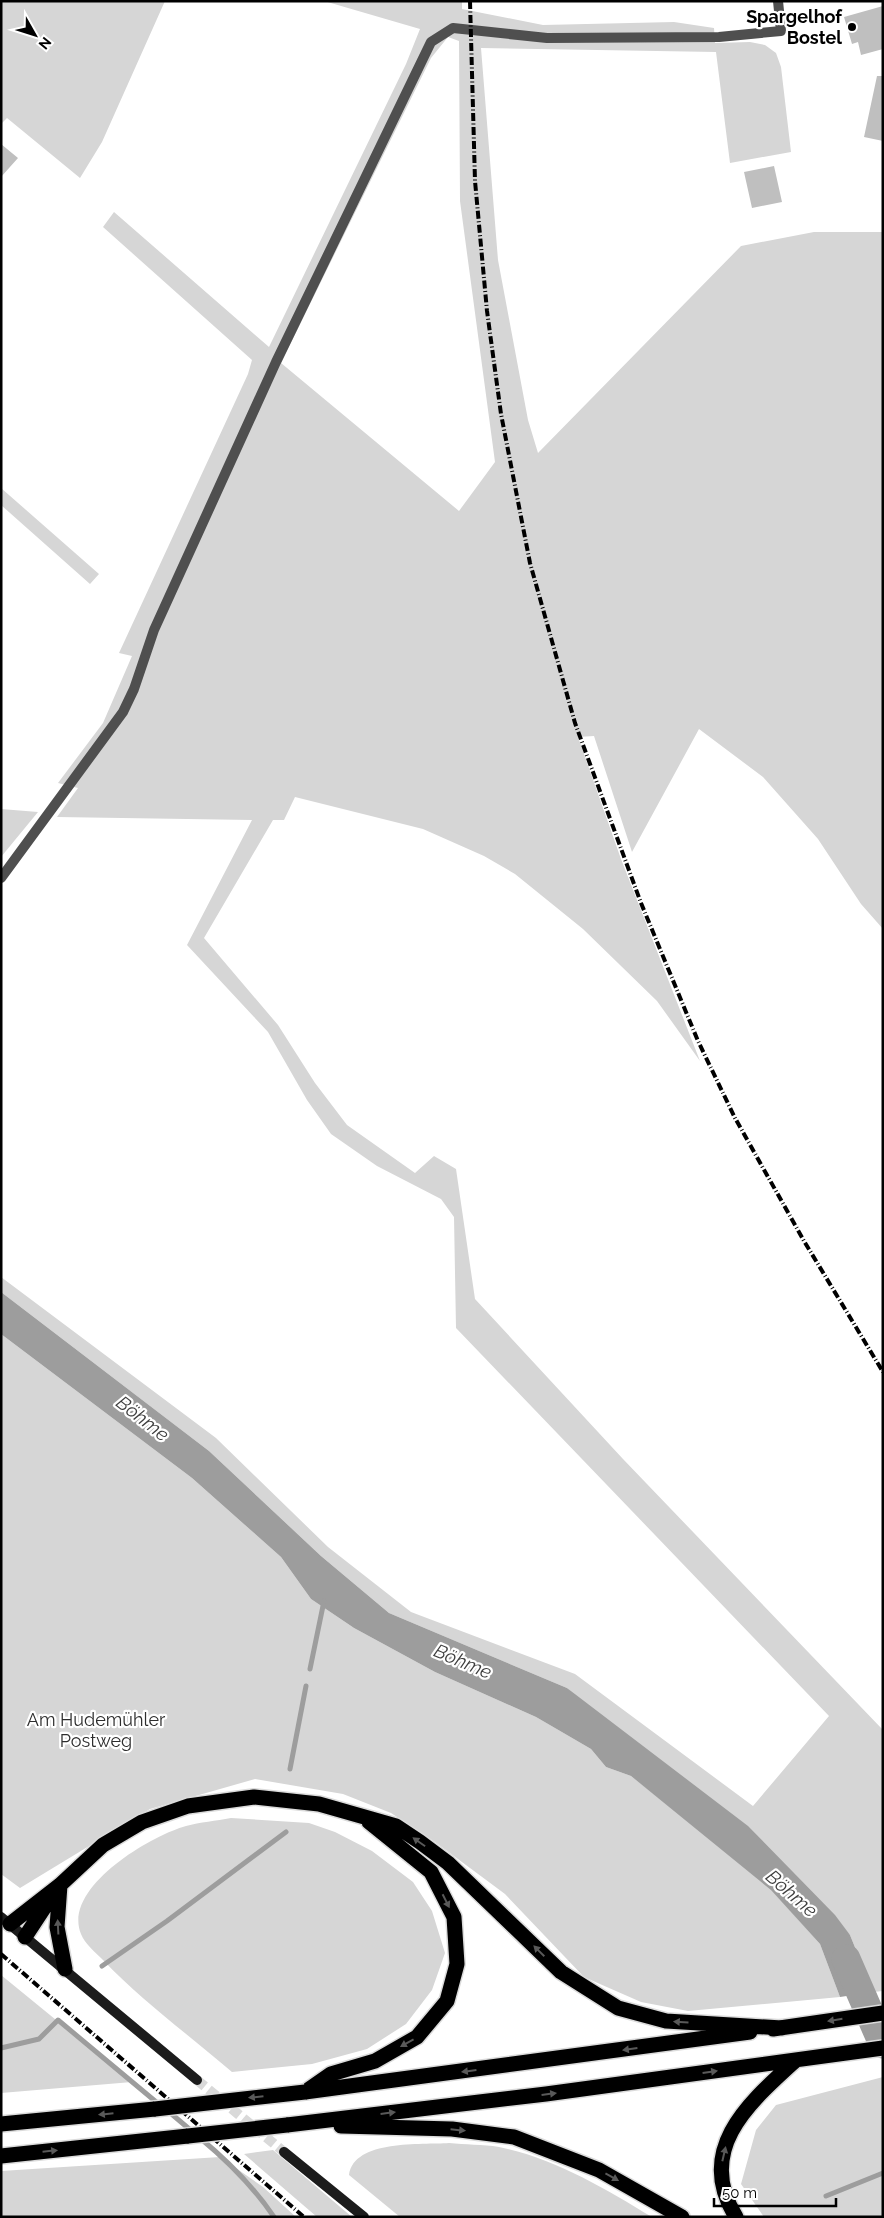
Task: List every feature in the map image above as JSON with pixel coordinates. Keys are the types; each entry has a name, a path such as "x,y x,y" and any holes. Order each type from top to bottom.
{"highway":[{"path":"5,1920 60,1885 103,1845 142,1822 188,1806 254,1797 319,1804 396,1826 427,1847 455,1870 561,1972 618,2008 666,2021 782,2028"},
{"path":"304,2092 331,2074 375,2061 417,2037 446,2001 458,1964 454,1917 431,1872 363,1818"},
{"path":"25,1937 60,1885"},
{"path":"60,1885 57,1927 65,1970"},
{"path":"1,2124 304,2092 883,2013"},
{"path":"1,2156 546,2094 883,2048"},
{"path":"736,2217 730,2208 720,2170 728,2136 743,2111 796,2060"},
{"path":"287,2124 452,2129 514,2137 599,2170 682,2217"}],"main road":[{"path":"5,1920 197,2080"},
{"path":"284,2152 364,2217"}],"street":[{"path":"1,878 123,712 134,689 154,630 276,362 432,42 453,28 547,38 719,37 781,31 778,1"}],"green space":[{"path":"1,1 165,1 102,142 80,178 7,118 1,124"},
{"path":"324,1 462,1 462,9 543,25 674,22 714,28 715,43 750,42 765,45 776,53 781,67 791,152 730,163 716,52 481,48 498,260 528,420 538,453 741,246 814,232 883,232 883,929 861,904 818,839 763,777 699,729 632,852 594,736 578,737 621,859 700,1061 657,1001 583,929 515,874 484,856 423,829 295,797 284,820 273,820 204,938 278,1025 315,1083 347,1125 415,1173 434,1156 456,1169 475,1299 623,1459 883,1730 883,1991 873,1992 850,1935 567,1688 389,1613 321,1556 209,1451 1,1292 1,1277 216,1438 328,1547 411,1612 575,1674 753,1806 829,1716 456,1328 454,1217 441,1199 377,1166 331,1134 307,1100 268,1032 187,945 252,820 57,817 78,788 58,783 103,723 132,656 119,653 248,374 252,360 103,227 114,212 269,347 406,64 420,29","holes":["448,37 459,41 460,201 495,462 459,511 281,363 431,58"]},
{"path":"1,488 99,574 90,584 1,505"},
{"path":"1,809 38,812 1,857"},
{"name":"Am Hudemühler Postweg","path":"1,1334 192,1478 281,1557 311,1599 354,1628 435,1672 536,1717 591,1749 606,1767 631,1776 771,1889 820,1944 840,1997 688,2011 641,2002 584,1977 505,1894 435,1842 391,1813 343,1794 255,1779 150,1809 20,1888 1,1874"},
{"path":"231,1818 309,1823 335,1832 372,1851 413,1882 432,1911 445,1953 432,1990 406,2024 367,2049 312,2064 232,2072 134,1990 88,1945 81,1934 79,1917 84,1899 96,1882 113,1866 132,1852 170,1832 186,1826"},
{"path":"1,1975 132,2082 1,2093"},
{"path":"883,2077 883,2217 764,2217 741,2184 756,2130 776,2105"},
{"path":"449,2143 499,2147 539,2158 578,2175 652,2217 400,2217 349,2175 354,2163 363,2155 376,2150 391,2146"},
{"path":"273,2150 352,2217 317,2217 244,2154"},
{"path":"220,2157 263,2187 296,2217 1,2217 1,2171"}],"water":[{"path":"1,1292 209,1451 321,1556 389,1613 567,1688 748,1826 835,1915 850,1935 873,1992 840,1997 820,1944 771,1890 631,1776 606,1767 591,1749 536,1717 435,1672 354,1628 311,1599 281,1557 192,1478 1,1334"}],"building":[{"path":"883,6 883,49 861,55 858,42 852,44 844,17"},
{"path":"877,76 883,76 883,141 864,137"},
{"path":"1,144 18,158 1,177"},
{"path":"774,166 782,202 752,208 744,172"}],"waterway":[{"path":"310,1669 324,1601"},
{"path":"290,1769 306,1686"},
{"path":"102,1966 167,1921 286,1832"},
{"name":"Böhme","path":"846,1959 883,2044"},
{"path":"1,2048 39,2039 58,2020 161,2106"},
{"path":"168,2111 194,2133"},
{"path":"200,2138 240,2175 274,2217"},
{"path":"826,2196 883,2173"}],"tunnel":[{"path":"197,2080 284,2152"}],"railway":[{"path":"470,1 475,181 487,311 501,414 530,563 575,723 641,903 698,1041 735,1118 804,1241 883,1372"},
{"path":"1,1954 304,2217"}],"place":[{"name":"Spargelhof Bostel","path":"852,27"}]}
